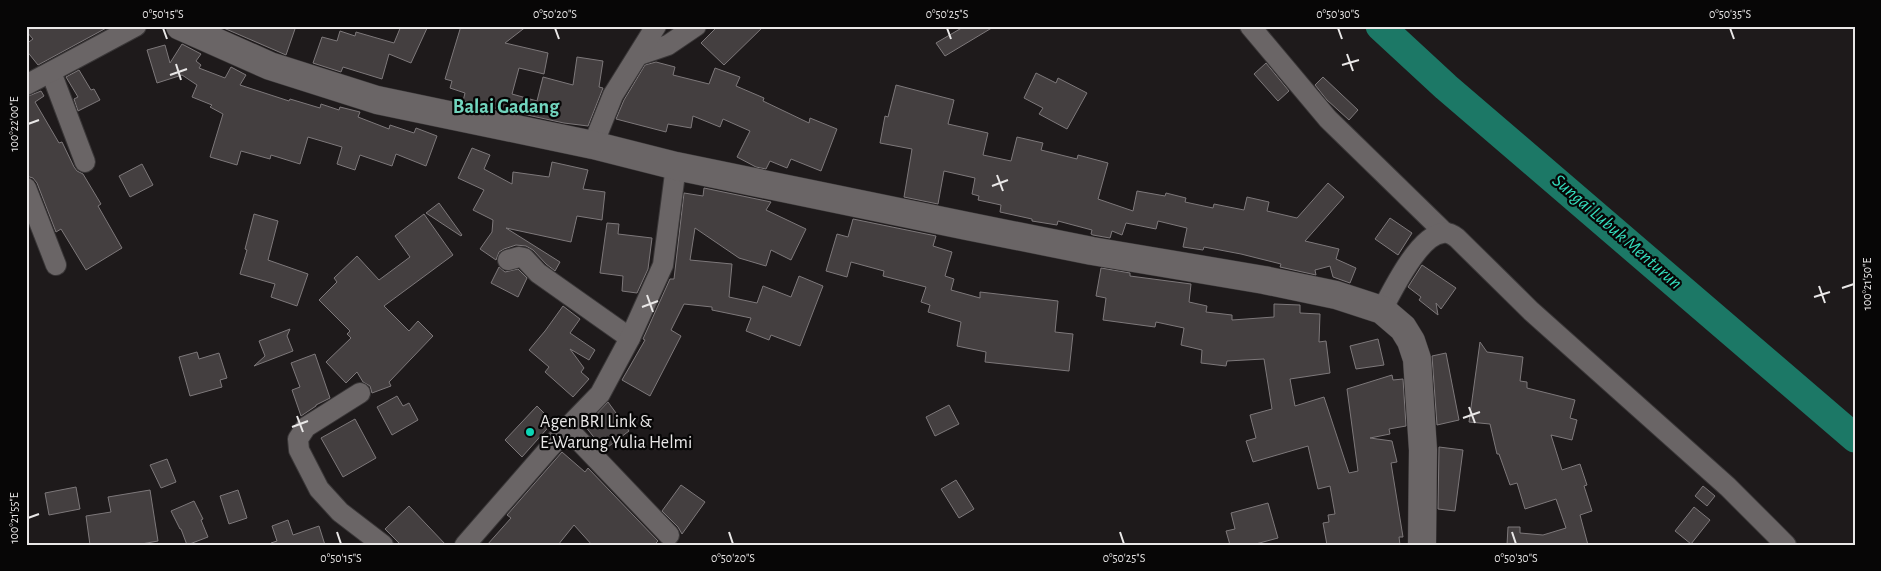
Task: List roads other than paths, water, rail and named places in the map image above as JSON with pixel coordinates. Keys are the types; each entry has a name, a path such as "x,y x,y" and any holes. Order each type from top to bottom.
{"street":[{"path":"26,85 136,26"},
{"path":"180,26 270,66 377,100 593,145 676,166 1083,249 1327,293 1382,310 1404,328 1417,359 1423,450 1422,545"},
{"path":"593,145 613,95 656,26"},
{"path":"639,55 668,45 696,26"},
{"path":"1250,26 1328,119 1444,232 1457,238 1531,311 1728,487 1786,545"},
{"path":"51,72 85,162"},
{"path":"465,545 567,428 600,394 630,338 663,265 676,166"},
{"path":"26,188 56,265"},
{"path":"1382,310 1411,259 1428,241 1444,232"},
{"path":"508,260 519,257 524,258 538,272 630,338"},
{"path":"360,393 306,427 298,438 299,450 319,489 340,512 383,545"},
{"path":"567,428 669,535"}],"waterway":[{"name":"Sungai Lubuk Menturun","path":"1380,26 1446,87 1855,438"}],"place":[{"name":"Agen BRI Link & E-Warung Yulia Helmi","path":"530,432"}],"district":[{"name":"Balai Gadang","path":"506,107"}]}
